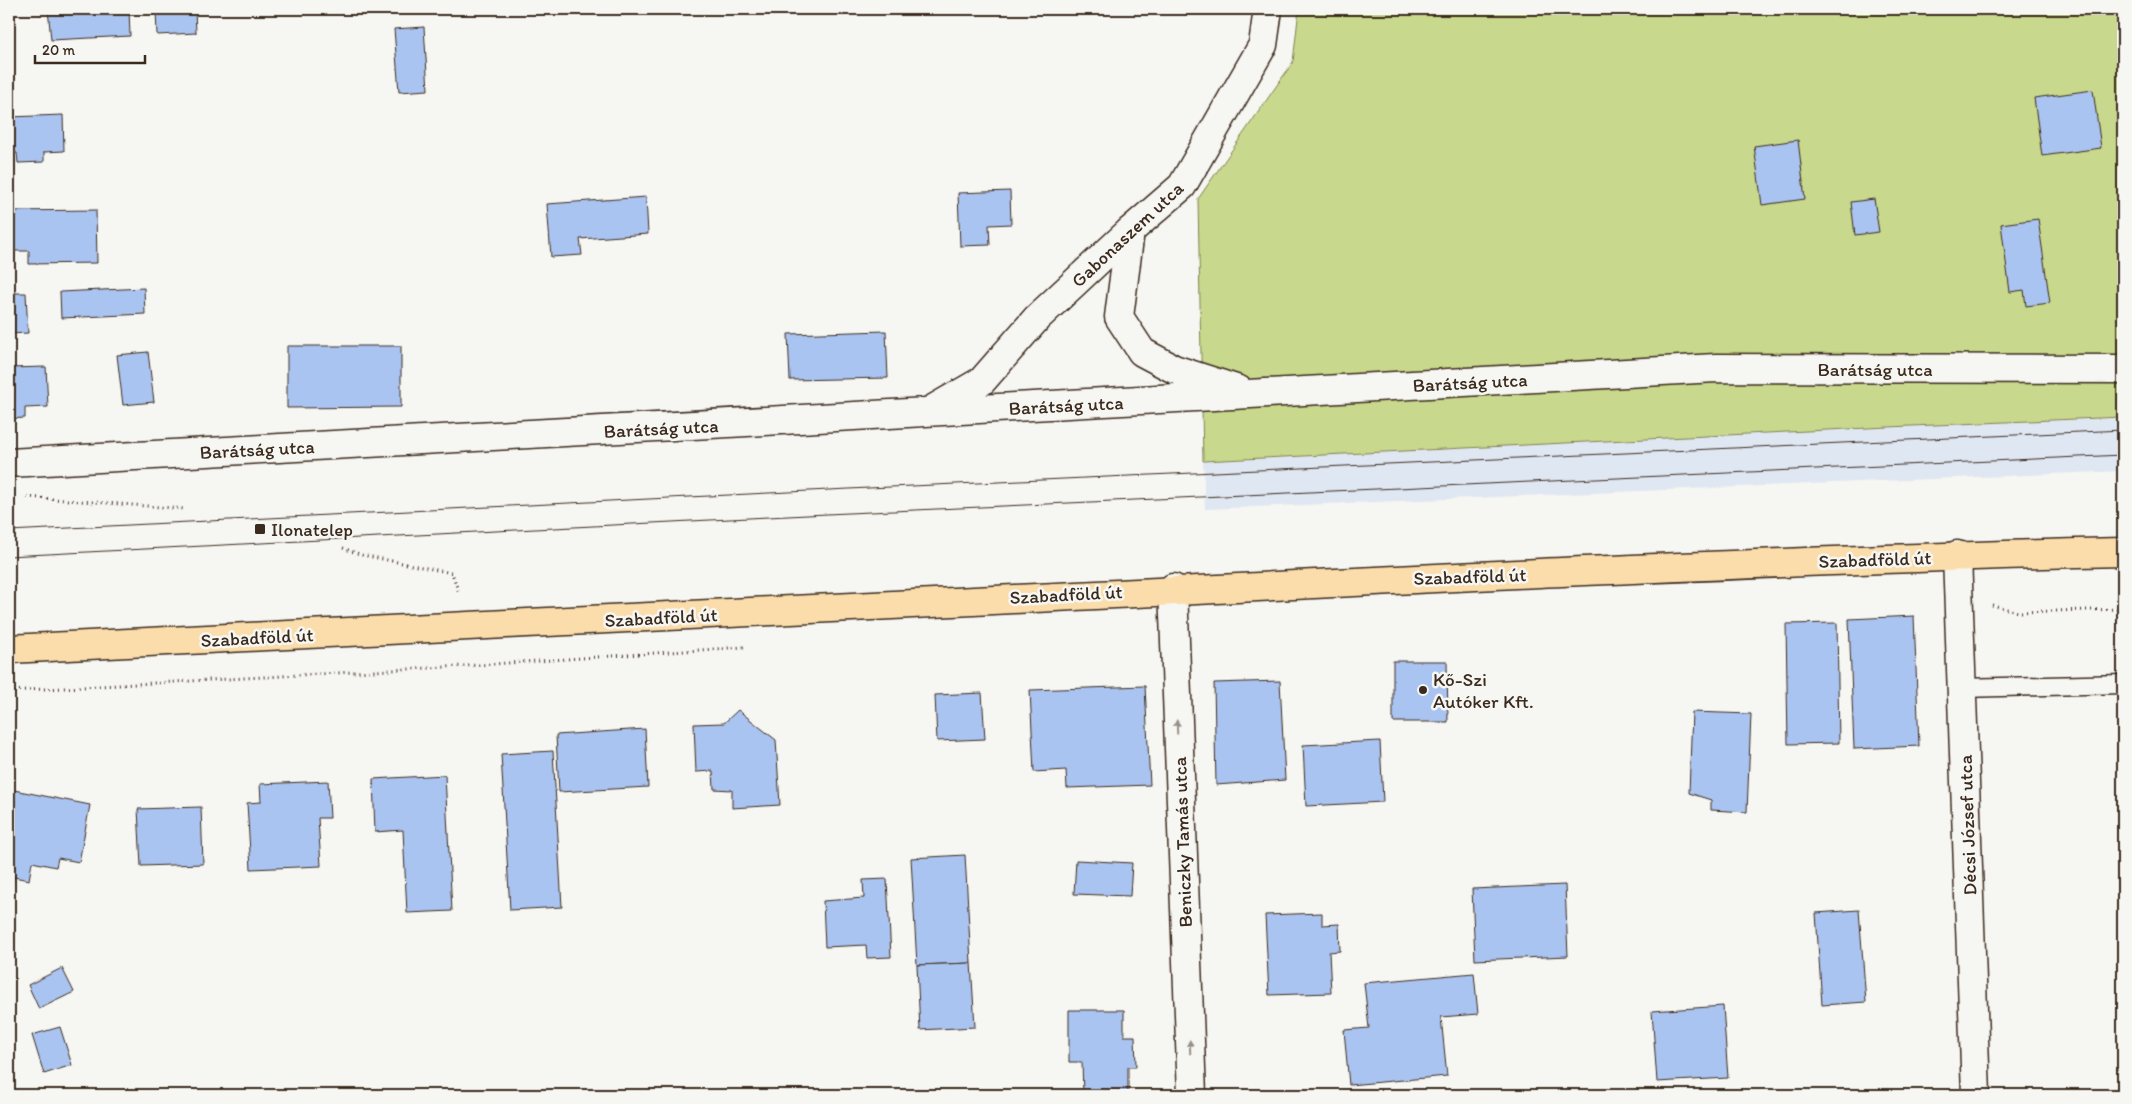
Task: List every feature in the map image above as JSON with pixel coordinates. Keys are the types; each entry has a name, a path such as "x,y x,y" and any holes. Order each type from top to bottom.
{"main road":[{"name":"Szabadföld út","path":"9,649 483,626 1173,588 1957,555 2123,552"}],"street":[{"name":"Gabonaszem utca","path":"925,413 982,381 1037,318 1130,231 1182,186 1263,45 1268,9"},
{"path":"1130,231 1119,317 1142,352 1174,368 1251,395"},
{"name":"Barátság utca","path":"9,463 1716,368 2123,369"},
{"name":"Décsi József utca","path":"1957,555 1976,1095"},
{"name":"Beniczky Tamás utca","path":"1173,588 1192,1095"}],"lane":[{"path":"1962,688 2123,684"}],"path":[{"path":"19,497 186,510"},
{"path":"343,548 362,554 452,573 459,593"},
{"path":"1959,597 2018,612 2123,609"},
{"path":"9,691 750,647"}],"shaded area":[{"path":"2123,417 2123,471 1205,509 1203,461"}],"green space":[{"path":"1299,9 2123,9 2123,417 1203,461 1198,199 1293,62"}],"building":[{"path":"48,9 129,9 130,36 51,40"},
{"path":"156,9 195,9 196,33 157,35"},
{"path":"424,27 428,90 399,92 394,29"},
{"path":"10,69 11,104 9,104"},
{"path":"2093,90 2101,148 2042,156 2034,98"},
{"path":"63,115 64,151 44,152 44,162 18,163 17,153 9,153 9,117"},
{"path":"1798,140 1805,199 1762,205 1754,146"},
{"path":"1010,191 1011,224 989,225 990,245 960,246 958,193"},
{"path":"646,197 648,234 580,239 582,255 551,257 547,204"},
{"path":"1874,199 1879,232 1855,235 1851,202"},
{"path":"96,210 97,263 29,264 29,251 9,251 9,211"},
{"path":"2038,219 2050,303 2026,306 2024,290 2010,292 2001,224"},
{"path":"144,288 145,314 61,318 60,292"},
{"path":"9,293 26,293 28,333 9,334"},
{"path":"886,331 888,378 790,380 788,334"},
{"path":"287,346 401,346 401,407 287,408"},
{"path":"148,352 154,402 123,405 117,355"},
{"path":"46,367 48,407 25,408 25,418 9,419 9,368"},
{"path":"1914,616 1919,746 1854,749 1849,619"},
{"path":"1837,623 1839,743 1788,744 1786,624"},
{"path":"1393,661 1447,661 1448,722 1393,722"},
{"path":"1280,681 1285,780 1216,785 1214,683"},
{"path":"1145,686 1150,785 1067,788 1066,770 1034,772 1030,690"},
{"path":"982,693 985,739 937,741 935,695"},
{"path":"738,710 776,740 780,805 732,808 732,790 714,789 713,771 696,772 694,724 724,723"},
{"path":"1692,712 1751,714 1747,812 1711,810 1711,800 1689,793"},
{"path":"645,729 648,787 559,792 556,735"},
{"path":"1380,741 1383,802 1306,806 1303,745"},
{"path":"553,751 562,907 510,910 501,754"},
{"path":"445,775 452,911 407,913 403,830 375,832 373,779"},
{"path":"328,781 330,818 318,818 321,866 251,869 247,803 261,802 260,784"},
{"path":"9,789 90,805 79,862 58,858 56,867 32,862 29,880 14,877 9,902"},
{"path":"201,807 203,864 141,866 138,809"},
{"path":"965,855 971,963 917,965 911,858"},
{"path":"1076,860 1132,863 1130,896 1074,894"},
{"path":"887,879 891,957 867,958 866,945 825,947 823,901 864,898 863,880"},
{"path":"1565,885 1568,956 1475,960 1472,889"},
{"path":"1859,910 1866,1002 1822,1005 1816,913"},
{"path":"1322,913 1322,925 1339,924 1340,951 1329,952 1331,993 1269,995 1265,915"},
{"path":"971,963 975,1027 920,1030 917,965"},
{"path":"62,968 74,992 39,1009 28,985"},
{"path":"1474,973 1478,1014 1441,1017 1447,1076 1349,1085 1344,1030 1369,1028 1364,983"},
{"path":"1723,1006 1728,1078 1657,1082 1652,1011"},
{"path":"1069,1010 1124,1010 1124,1036 1135,1036 1136,1067 1128,1067 1128,1095 1083,1095 1082,1062 1069,1062"},
{"path":"60,1027 72,1065 44,1074 32,1035"},
{"path":"926,1091 1010,1093 1010,1095 926,1095"}],"tram line":[{"path":"9,531 869,488 2123,430"},
{"path":"9,556 827,514 2123,455"}],"place":[{"name":"Ilonatelep","path":"260,529"},
{"name":"Kő-Szi Autóker Kft.","path":"1423,690"}]}
